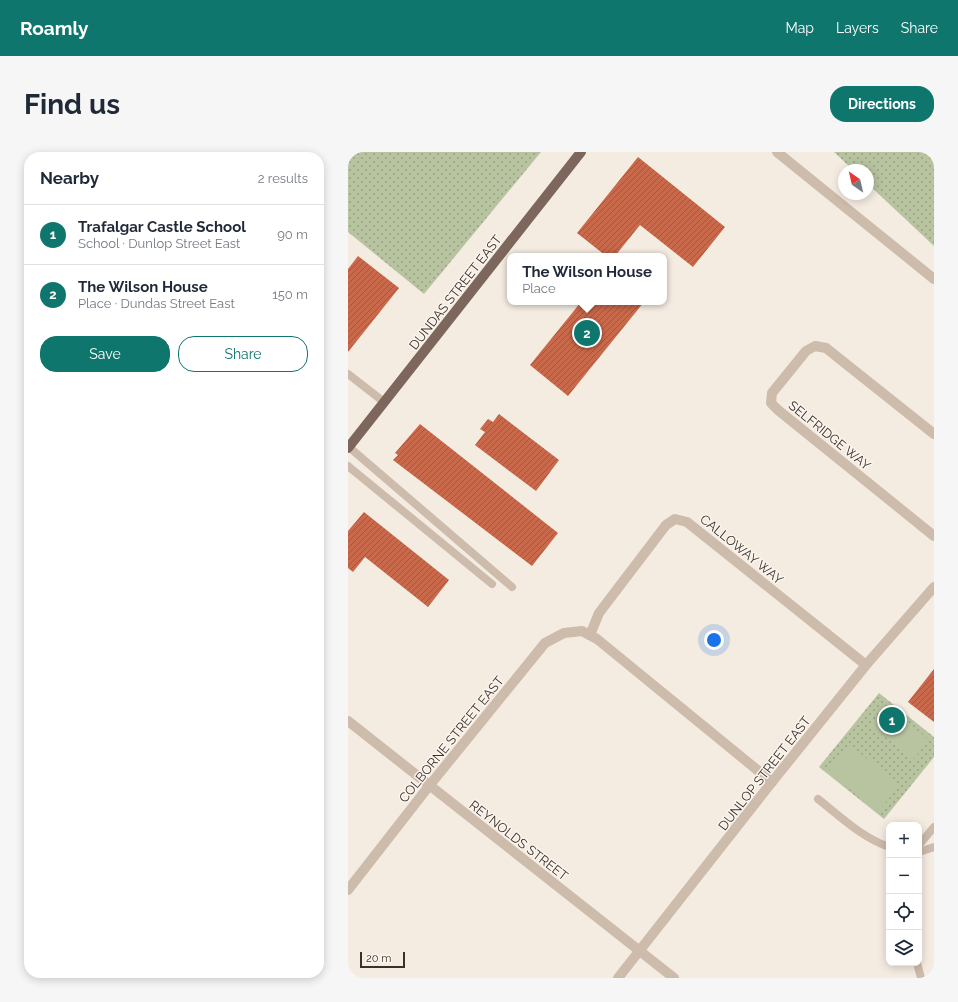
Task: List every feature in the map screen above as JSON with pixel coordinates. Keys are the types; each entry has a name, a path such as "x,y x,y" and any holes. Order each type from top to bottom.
{"main road":[{"name":"DUNDAS STREET EAST","path":"348,448 582,152"}],"street":[{"path":"777,152 934,279"},
{"name":"SELFRIDGE WAY","path":"934,434 826,348 815,346 806,351 772,393 771,403 778,410 934,536"},
{"name":"CALLOWAY WAY","path":"590,635 599,613 666,524 676,519 687,522 866,665"},
{"name":"DUNLOP STREET EAST","path":"618,978 866,665 934,588"},
{"name":"COLBORNE STREET EAST","path":"348,890 429,786 545,643 564,633 582,631 590,635"},
{"path":"590,635 597,639 772,782"},
{"name":"REYNOLDS STREET","path":"348,721 674,978"}],"lane":[{"path":"348,374 384,402"},
{"path":"348,448 512,587"},
{"path":"348,466 492,584"},
{"path":"818,799 862,834 886,846"},
{"path":"922,841 934,827"},
{"path":"922,851 934,847"},
{"path":"918,966 921,978"}],"green space":[{"path":"348,152 541,152 424,294 348,232"},
{"path":"834,152 934,152 934,246 874,190 874,164 847,164"},
{"path":"879,693 934,737 934,757 884,819 819,767"},
{"path":"887,706 929,740 914,759 871,726"},
{"path":"850,745 900,785 878,812 828,772"}],"building":[{"path":"638,157 725,227 693,267 640,225 617,253 602,253 577,233"},
{"path":"358,256 399,288 348,352 348,269"},
{"path":"579,305 642,305 568,396 530,365"},
{"path":"499,414 559,460 536,491 475,445 485,432 480,429 488,419 493,422"},
{"path":"420,424 558,533 532,566 393,460 398,455 395,453"},
{"path":"364,512 449,580 428,607 365,557 353,572 348,568 348,531"},
{"path":"934,669 934,722 908,702"}],"place":[{"name":"The Wilson House","path":"587,333"},
{"name":"Trafalgar Castle School","path":"892,720"}]}
